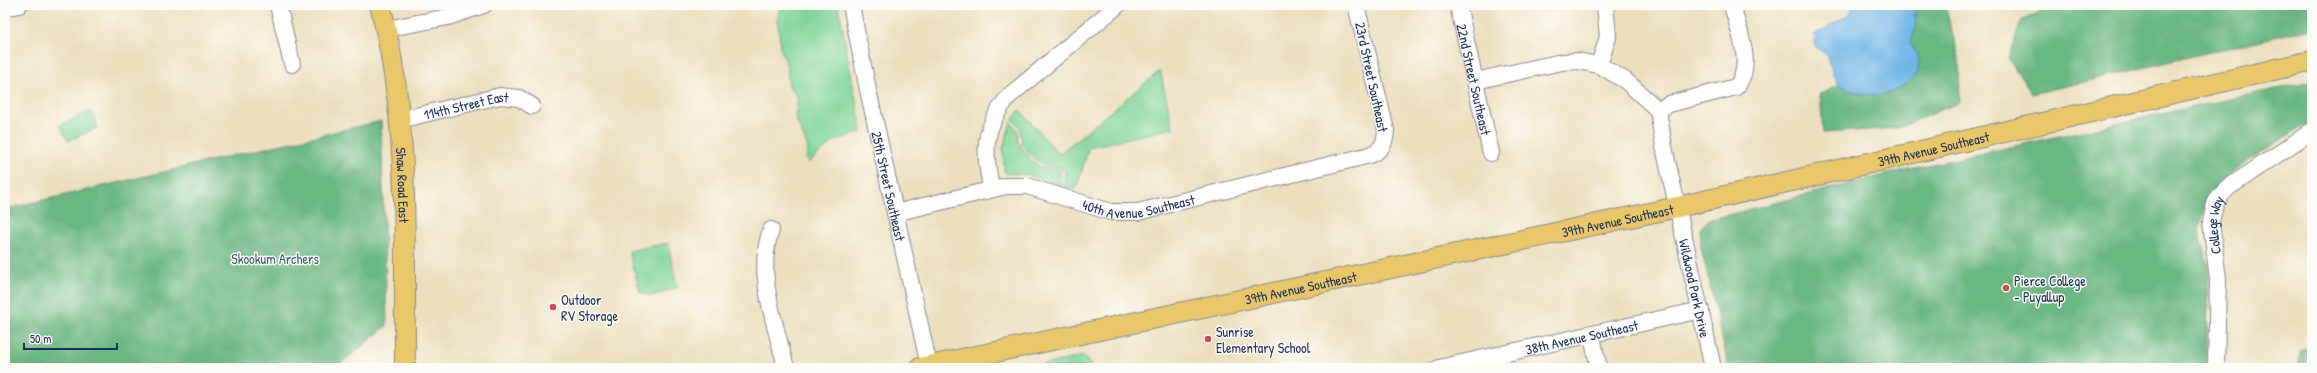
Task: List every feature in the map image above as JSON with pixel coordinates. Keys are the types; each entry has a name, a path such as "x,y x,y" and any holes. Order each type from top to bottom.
{"main road":[{"name":"Shaw Road East","path":"380,5 386,29 399,120 403,164 405,368"},
{"name":"39th Avenue Southeast","path":"925,367 1678,207 2312,61"}],"street":[{"path":"5,8 19,5"},
{"path":"278,5 292,64"},
{"path":"386,29 448,17 484,5"},
{"name":"25th Street Southeast","path":"851,5 895,213 925,367"},
{"path":"992,188 985,154 986,142 991,124 998,110 1009,96 1118,5"},
{"name":"23rd Street Southeast","path":"1356,5 1386,130 1385,141 1382,149"},
{"name":"22nd Street Southeast","path":"1458,5 1491,153"},
{"path":"1599,65 1608,37 1605,5"},
{"path":"1475,80 1562,62 1577,61 1599,65 1626,81 1658,110 1669,104 1736,87 1745,73 1746,64 1732,5"},
{"name":"114th Street East","path":"399,120 500,96 519,98 532,106"},
{"name":"Wildwood Park Drive","path":"1658,110 1664,147 1713,368"},
{"name":"College Way","path":"2216,368 2218,278 2211,222 2214,204 2229,187 2312,131"},
{"name":"40th Avenue Southeast","path":"895,213 992,188 1027,186 1111,212 1131,212 1370,155 1382,149"},
{"path":"771,230 766,248 764,269 786,368"},
{"name":"38th Avenue Southeast","path":"1438,368 1591,333 1701,310"},
{"path":"1591,333 1599,368"}],"green space":[{"path":"783,5 838,5 862,132 834,141 808,163 806,159 808,148 795,117 798,98 789,86 787,66 780,47 778,19 779,11"},
{"path":"1914,5 1945,5 1959,58 1960,102 1898,128 1823,133 1820,94 1839,85 1863,95 1919,58 1910,43 1916,28"},
{"path":"2060,5 2312,5 2312,28 2032,94 2008,58 2022,19"},
{"path":"1160,71 1173,128 1089,147 1076,189 1063,185 1065,172 1063,168 1044,165 1031,155 1022,144 1020,128 1013,119 1020,110 1059,154"},
{"name":"Pierce College - Puyallup","path":"2312,81 2312,123 2303,126 2245,163 2207,194 2199,230 2209,268 2206,368 1729,368 1701,247 1700,229 1708,220 1891,173"},
{"path":"91,111 98,127 68,141 60,125"},
{"name":"Skookum Archers","path":"381,121 387,326 335,368 5,368 5,209"},
{"path":"1011,122 1018,131 1018,142 1030,158 1040,167 1061,170 1059,184 1027,175 1007,173 1004,171 1003,148"},
{"path":"668,243 677,288 651,296 640,292 629,251"},
{"path":"2312,347 2312,368 2299,368 2298,363 2301,351"},
{"path":"1084,356 1092,368 1029,368"}],"water":[{"path":"1853,5 1914,5 1916,28 1910,43 1919,58 1918,73 1908,82 1890,93 1872,95 1839,85 1832,72 1828,56 1816,47 1814,35 1850,14"}],"place":[{"name":"Pierce College - Puyallup","path":"2006,288"},
{"name":"Outdoor RV Storage","path":"553,307"},
{"name":"Sunrise Elementary School","path":"1208,339"}]}
